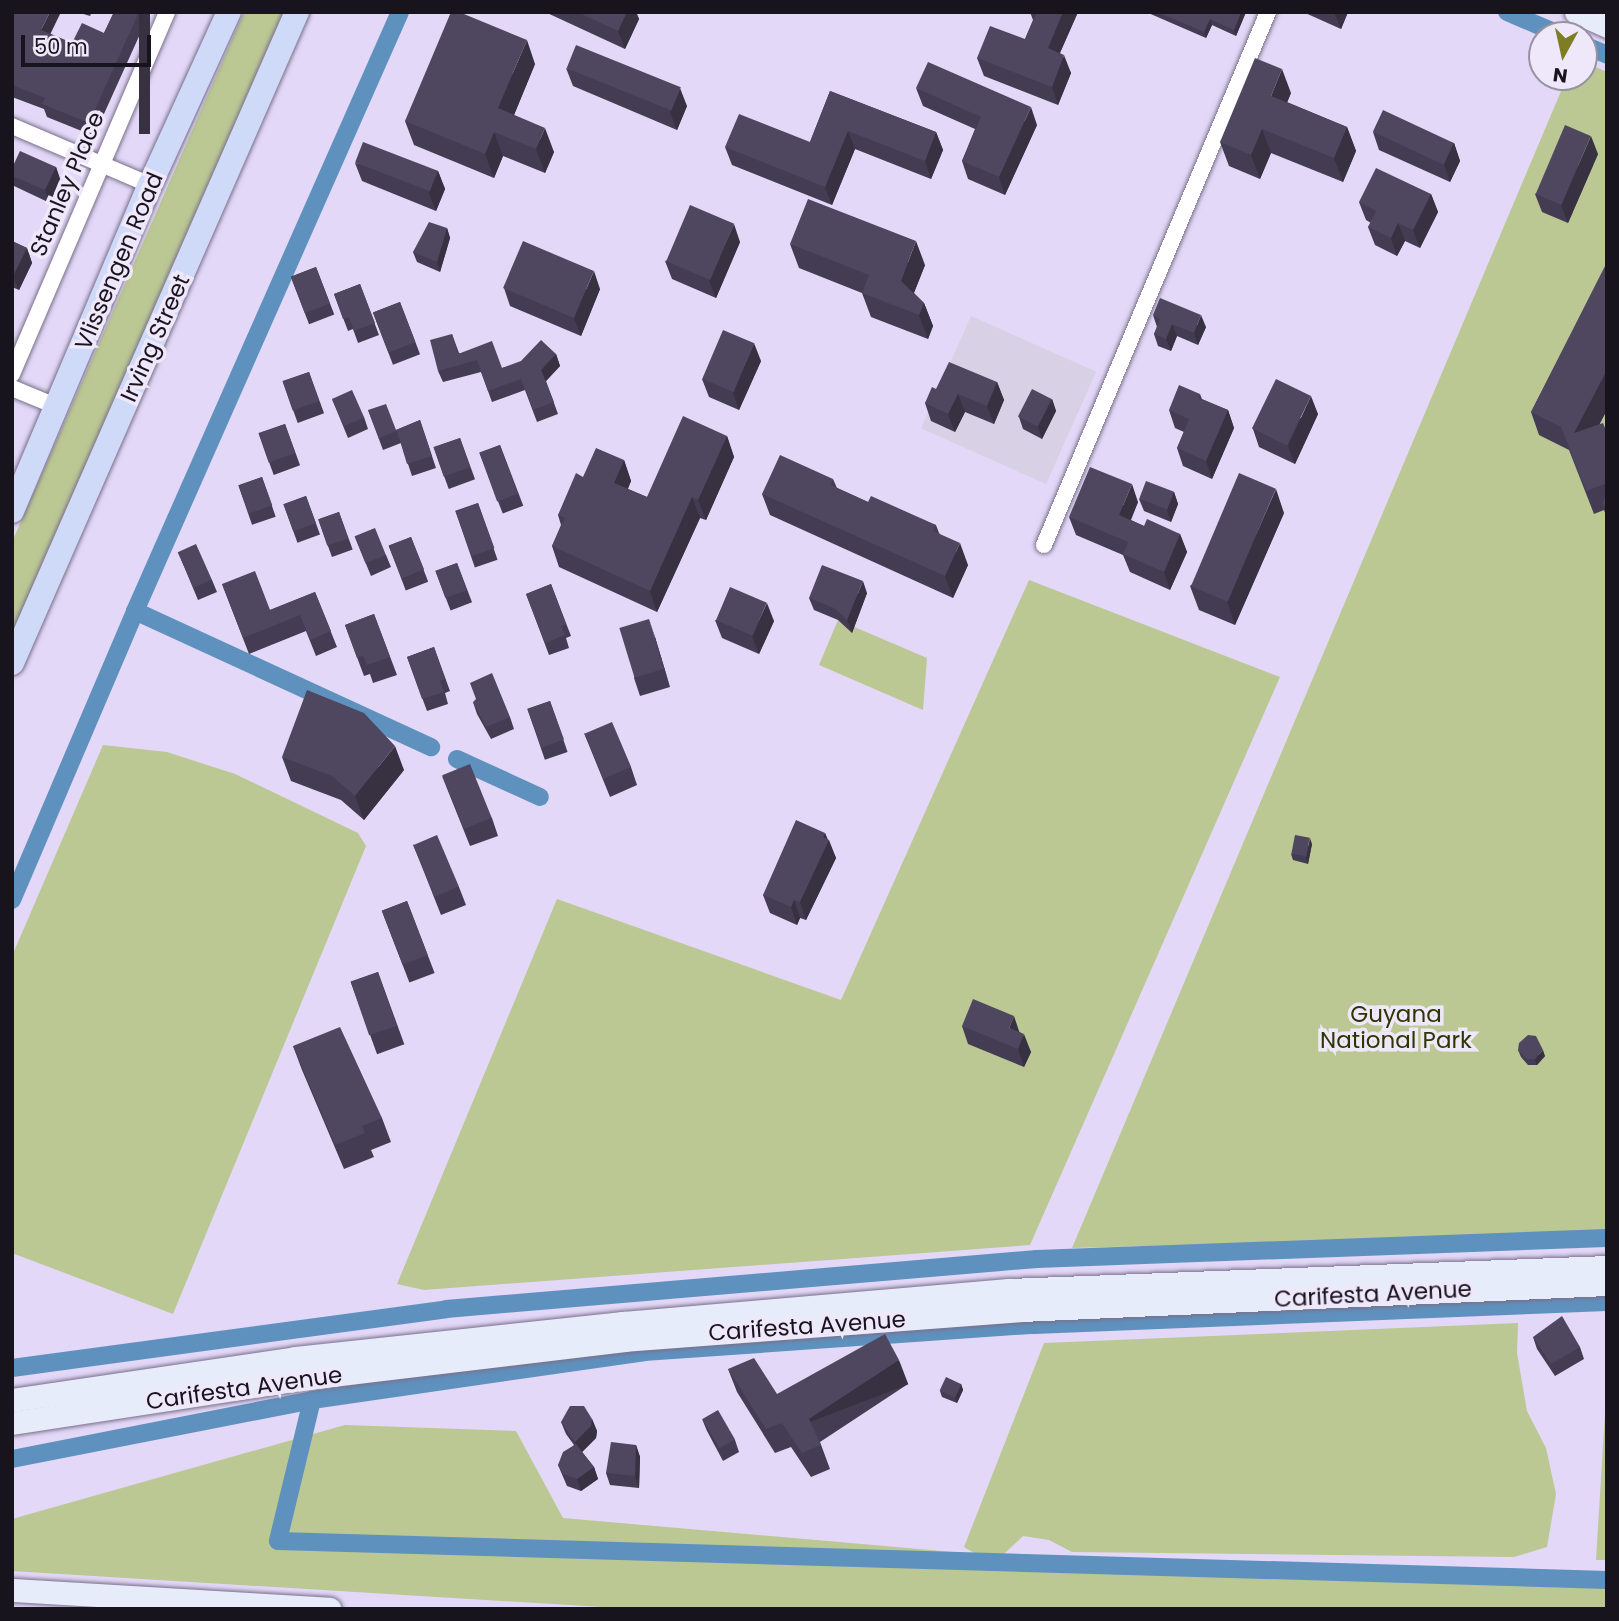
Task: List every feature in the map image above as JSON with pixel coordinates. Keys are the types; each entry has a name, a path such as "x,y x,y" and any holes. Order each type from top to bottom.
{"main road":[{"name":"Vlissengen Road","path":"12,511 150,185 229,12"},
{"name":"Irving Street","path":"12,663 296,12"},
{"path":"1576,12 1607,26"},
{"name":"Carifesta Avenue","path":"12,1400 295,1358 623,1323 1009,1290 1607,1267"},
{"name":"Carifesta Avenue","path":"12,1423 299,1379 624,1340 1021,1311 1607,1284"},
{"path":"12,1590 329,1609"}],"street":[{"name":"Stanley Place","path":"12,374 167,12"},
{"path":"1044,545 1268,12"},
{"path":"12,126 150,185"},
{"path":"12,388 58,407"}],"shaded area":[{"path":"971,316 1096,372 1046,484 921,428"}],"green space":[{"path":"244,12 284,12 12,635 12,542"},
{"name":"Guyana National Park","path":"1598,68 1607,72 1607,1234 1072,1248 1561,91 1598,91"},
{"path":"1029,580 1280,677 1030,1245 424,1290 397,1284 557,899 841,1000"},
{"path":"838,620 927,658 923,710 819,665"},
{"path":"103,745 167,752 235,774 358,833 366,846 173,1314 12,1253 12,956"},
{"path":"1518,1323 1517,1353 1527,1411 1546,1448 1556,1494 1547,1547 1514,1557 1072,1552 1049,1540 1023,1536 1004,1554 1607,1575 1607,1609 635,1609 12,1571 12,1519 345,1425 516,1431 563,1518 976,1554 964,1547 1044,1343"},
{"path":"1607,1380 1607,1560 1596,1560"}],"building":[{"path":"12,12 50,12 41,30 72,43 82,23 104,33 114,12 139,12 89,123 42,104 45,98 12,85"},
{"path":"451,12 459,12 527,40 498,108 545,128 536,149 494,132 485,154 405,121"},
{"path":"577,12 627,12 618,31"},
{"path":"1037,12 1063,12 1048,48 1064,55 1052,87 977,58 990,26 1025,39"},
{"path":"1157,12 1241,12 1234,30 1210,19 1204,32"},
{"path":"576,45 681,87 671,111 567,68"},
{"path":"1255,58 1282,69 1271,96 1347,127 1334,158 1262,129 1251,155 1220,142"},
{"path":"928,62 1031,107 999,177 962,161 981,117 916,88"},
{"path":"830,91 936,132 925,161 848,131 825,187 725,147 739,114 810,142"},
{"path":"1383,110 1454,143 1444,165 1373,132"},
{"path":"1565,125 1591,136 1561,205 1536,194"},
{"path":"363,142 438,171 430,191 355,163"},
{"path":"20,151 56,167 45,190 12,176 12,168"},
{"path":"1376,168 1431,194 1413,230 1398,223 1391,238 1368,227 1376,211 1359,202"},
{"path":"808,199 916,241 901,281 924,303 919,315 862,293 869,275 790,244"},
{"path":"690,205 734,224 710,280 666,261"},
{"path":"429,222 447,228 437,262 413,252"},
{"path":"12,241 27,248 13,276 12,275"},
{"path":"523,241 594,271 574,318 503,288"},
{"path":"1606,264 1607,370 1574,433 1603,423 1607,433 1607,483 1586,491 1561,427 1531,412"},
{"path":"316,267 330,303 305,313 291,277"},
{"path":"360,284 375,323 354,331 349,317 343,319 334,294"},
{"path":"1160,298 1201,315 1194,333 1172,324 1166,339 1154,334 1160,319 1153,315"},
{"path":"400,302 415,342 388,353 373,312"},
{"path":"723,330 754,343 734,392 702,379"},
{"path":"452,334 458,354 492,341 502,368 521,361 541,340 556,354 541,370 554,402 533,410 521,379 488,391 477,360 438,371 430,340"},
{"path":"949,362 997,382 987,406 958,394 948,414 925,403 932,387 936,389"},
{"path":"309,372 319,401 293,410 283,381"},
{"path":"1276,379 1311,396 1287,446 1252,428"},
{"path":"1179,385 1200,394 1198,398 1228,410 1206,461 1177,448 1189,419 1169,410"},
{"path":"1032,389 1052,399 1038,427 1018,417"},
{"path":"352,390 364,417 344,426 332,399"},
{"path":"386,404 396,430 420,420 432,456 407,464 397,431 379,438 368,410"},
{"path":"683,416 727,436 698,500 692,497 650,591 552,546 565,518 558,515 576,473 583,477 596,448 624,460 614,483 647,497"},
{"path":"285,424 295,453 269,462 259,433"},
{"path":"460,438 470,467 444,476 434,447"},
{"path":"500,445 518,494 497,501 479,453"},
{"path":"780,455 833,479 831,485 868,502 871,496 936,525 933,531 960,543 945,576 762,494"},
{"path":"1090,467 1132,484 1119,515 1144,526 1147,519 1180,534 1164,572 1123,554 1128,542 1069,517"},
{"path":"1239,473 1276,489 1228,602 1191,586"},
{"path":"262,477 272,505 249,514 239,486"},
{"path":"1146,481 1174,492 1167,509 1139,499"},
{"path":"1607,493 1607,506 1602,504"},
{"path":"306,496 316,523 293,531 283,504"},
{"path":"478,503 494,548 472,556 455,511"},
{"path":"339,512 348,538 327,546 318,519"},
{"path":"375,528 386,555 365,563 355,536"},
{"path":"411,537 424,569 402,578 389,546"},
{"path":"196,544 212,580 194,588 178,552"},
{"path":"457,563 467,590 445,598 435,571"},
{"path":"822,565 863,581 847,620 834,608 809,598"},
{"path":"255,571 270,610 315,592 331,631 310,640 300,615 243,638 222,584"},
{"path":"551,584 566,624 561,626 565,635 545,643 526,594"},
{"path":"730,587 767,603 753,636 716,620"},
{"path":"374,614 390,657 367,665 363,656 357,658 345,625"},
{"path":"649,619 664,669 635,678 619,628"},
{"path":"434,647 445,679 440,681 444,692 422,699 407,657"},
{"path":"492,673 510,717 486,727 473,702 476,699 470,683"},
{"path":"307,690 364,713 395,746 355,796 332,776 282,757"},
{"path":"550,701 564,740 541,748 527,709"},
{"path":"612,722 631,767 604,779 584,734"},
{"path":"470,764 492,818 464,829 442,775"},
{"path":"796,820 825,833 823,837 829,840 800,902 794,900 791,907 763,895"},
{"path":"437,835 459,887 435,897 413,845"},
{"path":"1295,835 1310,838 1306,857 1291,854"},
{"path":"407,901 428,955 403,965 382,911"},
{"path":"378,972 397,1026 369,1035 351,981"},
{"path":"973,999 1014,1016 1009,1028 1024,1034 1018,1049 962,1026"},
{"path":"340,1027 382,1118 362,1126 365,1133 335,1145 293,1046"},
{"path":"1528,1035 1536,1036 1543,1050 1535,1059 1526,1059 1518,1050 1519,1043"},
{"path":"1562,1316 1580,1347 1551,1364 1533,1337"},
{"path":"885,1334 899,1360 809,1419 821,1445 802,1453 782,1423 766,1429 728,1369 754,1358 777,1394"},
{"path":"946,1377 961,1384 955,1398 940,1391"},
{"path":"570,1406 584,1406 592,1419 591,1426 575,1442 561,1422"},
{"path":"718,1410 735,1439 719,1448 702,1419"},
{"path":"611,1442 636,1445 635,1476 606,1473"},
{"path":"576,1444 594,1467 577,1479 563,1474 558,1465 563,1452"}],"waterway":[{"path":"400,12 135,611 431,747"},
{"path":"1507,12 1528,21"},
{"path":"1598,51 1607,55"},
{"path":"12,900 135,611"},
{"path":"457,759 540,797"},
{"path":"12,1368 446,1309 1037,1259 1607,1238"},
{"path":"12,1459 312,1400 644,1352 1034,1325 1607,1302"},
{"path":"312,1400 278,1541 1607,1580"}]}
